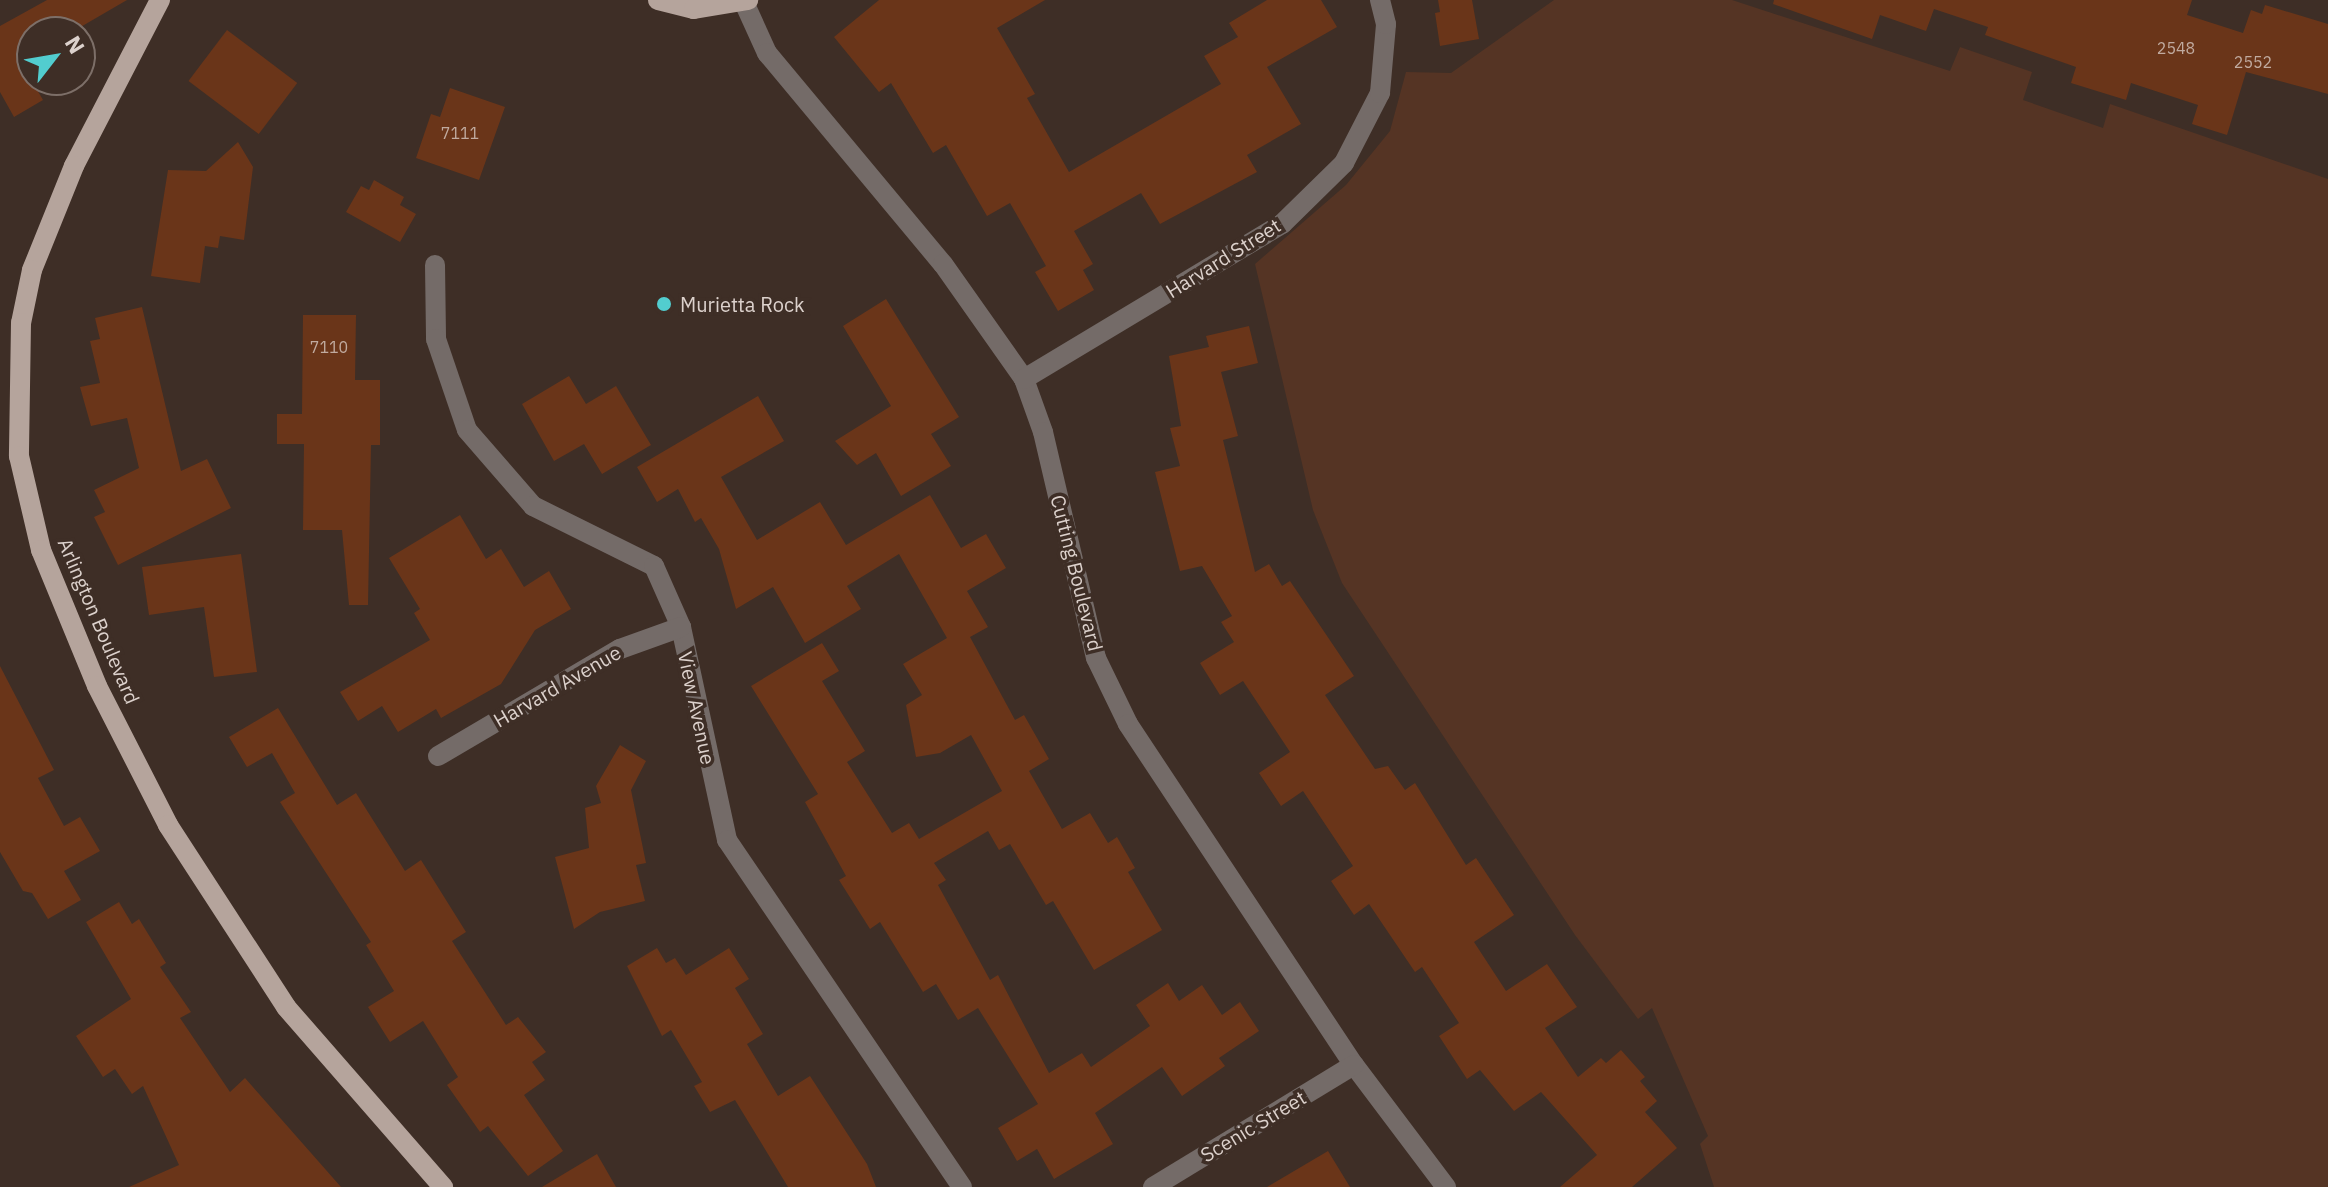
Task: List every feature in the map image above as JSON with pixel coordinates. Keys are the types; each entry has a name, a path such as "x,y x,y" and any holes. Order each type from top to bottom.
{"main road":[{"name":"Arlington Boulevard","path":"160,0 74,166 32,270 17,351 19,456 41,550 97,686 168,825 286,1007 443,1187"},
{"path":"658,0 694,9 745,1"}],"street":[{"name":"Harvard Street","path":"1024,379 1282,224 1344,163 1380,93 1386,24 1380,0"},
{"name":"Cutting Boulevard","path":"745,1 767,53 943,264 1024,379 1043,432 1096,658 1122,711 1354,1065 1446,1187"},
{"name":"View Avenue","path":"435,265 436,339 467,430 533,506 654,566 681,627 727,840 962,1187"},
{"name":"Harvard Avenue","path":"438,756 620,649 681,627"},
{"name":"Scenic Street","path":"1153,1187 1354,1065"}],"shaded area":[{"path":"1554,0 1732,0 1950,71 1960,47 2032,72 2023,100 2103,128 2110,104 2328,179 2328,1187 1714,1187 1700,1144 1708,1136 1652,1008 1638,1019 1575,935 1342,583 1313,510 1255,264 1346,185 1390,131 1406,72 1451,73"}],"building":[{"path":"47,0 127,0 96,18 18,16"},
{"path":"879,0 1045,0 997,28 1035,94 1027,98 1069,172 1221,84 1204,56 1238,37 1229,23 1267,0 1321,0 1337,27 1267,67 1301,124 1247,155 1257,172 1160,224 1141,193 1074,231 1093,264 1083,270 1094,290 1058,311 1035,272 1046,266 1010,203 987,216 946,145 933,153 891,83 879,92 834,37"},
{"path":"1438,0 1472,0 1479,39 1440,46 1435,13 1440,12"},
{"path":"1774,0 2192,0 2187,15 2243,33 2251,10 2262,14 2265,5 2328,24 2328,94 2246,72 2227,135 2192,124 2198,105 2131,83 2126,100 2071,83 2076,67 1985,35 1988,27 1934,9 1926,31 1880,15 1872,39 1773,4"},
{"path":"16,17 16,96 41,96 43,100 14,117 0,92 0,26"},
{"path":"227,30 297,83 259,134 188,81"},
{"path":"450,88 505,107 479,180 416,158 431,114 440,117"},
{"path":"238,142 253,167 244,240 220,236 218,248 205,246 200,283 151,276 168,170 206,171"},
{"path":"374,180 404,197 400,205 416,214 400,242 346,212 361,186 369,190"},
{"path":"886,299 959,417 931,434 951,466 901,496 876,453 857,465 835,441 891,406 843,326"},
{"path":"142,307 181,471 207,459 231,508 118,565 94,517 105,512 94,490 139,468 127,418 91,426 80,387 100,383 90,341 100,339 95,318"},
{"path":"303,315 356,315 355,380 380,380 380,445 371,445 368,605 349,605 342,530 303,530 304,444 277,444 277,414 302,414"},
{"path":"1249,326 1258,363 1221,372 1238,436 1223,440 1255,572 1269,564 1282,586 1290,581 1354,676 1325,695 1375,769 1388,766 1405,790 1415,783 1466,865 1476,858 1514,915 1474,942 1506,991 1547,964 1577,1007 1545,1028 1578,1077 1601,1058 1606,1063 1621,1050 1645,1077 1640,1081 1657,1101 1645,1112 1677,1148 1632,1187 1560,1187 1597,1155 1541,1092 1514,1111 1480,1070 1467,1079 1439,1036 1459,1023 1422,967 1415,972 1369,904 1354,915 1331,881 1353,866 1303,791 1281,806 1259,773 1290,752 1243,681 1220,695 1200,663 1234,642 1221,622 1232,616 1202,566 1180,571 1155,472 1180,466 1170,428 1181,426 1169,356 1209,347 1206,336"},
{"path":"569,376 586,404 616,386 651,445 602,474 584,444 554,461 522,404"},
{"path":"758,396 784,441 721,477 757,540 820,502 846,545 930,495 961,548 986,534 1006,568 967,591 988,627 970,637 1015,720 1024,715 1049,759 1029,771 1062,829 1090,813 1108,843 1117,837 1135,868 1128,872 1162,930 1094,970 1053,901 1046,905 1010,844 999,850 988,831 934,863 946,880 938,885 990,980 998,975 1049,1073 1082,1053 1091,1067 1150,1026 1136,1005 1168,983 1179,1001 1202,985 1222,1015 1240,1002 1259,1031 1219,1058 1225,1066 1182,1096 1162,1067 1095,1113 1113,1144 1054,1179 1037,1149 1017,1161 998,1128 1038,1104 978,1008 958,1020 936,984 923,992 880,922 870,929 839,880 846,876 805,802 818,794 751,686 822,643 839,671 822,681 865,751 847,762 892,833 909,823 919,839 1002,791 971,735 940,753 916,757 906,705 922,695 903,664 947,638 899,554 847,586 861,609 805,643 773,587 736,609 719,549 701,518 695,522 678,489 657,502 637,467"},
{"path":"460,515 486,559 501,549 524,587 549,571 571,609 535,630 501,684 441,718 436,709 398,732 382,706 358,721 340,692 430,640 414,613 420,609 389,558"},
{"path":"241,554 257,672 214,677 204,607 149,615 142,567"},
{"path":"0,666 54,770 38,778 64,826 80,817 100,851 64,871 81,900 48,919 32,893 23,891 0,852"},
{"path":"278,708 337,805 356,793 405,871 421,860 466,932 452,941 506,1025 518,1017 546,1052 532,1062 545,1080 524,1095 563,1151 528,1176 488,1126 480,1132 447,1085 458,1077 423,1021 390,1042 368,1007 394,991 366,945 371,942 280,802 295,793 272,753 247,767 229,737"},
{"path":"620,745 646,761 631,790 646,863 636,865 645,901 600,912 574,929 555,857 589,848 585,808 601,803 596,786"},
{"path":"119,902 132,924 139,919 166,963 160,967 191,1012 180,1018 230,1092 245,1078 341,1187 129,1187 179,1165 143,1086 132,1094 115,1069 103,1077 76,1036 131,999 86,922"},
{"path":"657,948 666,963 675,958 686,975 729,948 749,979 735,988 763,1034 747,1044 778,1096 810,1076 867,1164 876,1187 788,1187 735,1100 710,1112 694,1086 702,1082 671,1030 662,1036 627,966"},
{"path":"1328,1151 1350,1187 1267,1187"},
{"path":"597,1154 616,1187 542,1187"}],"place":[{"name":"Murietta Rock","path":"664,304"}]}
